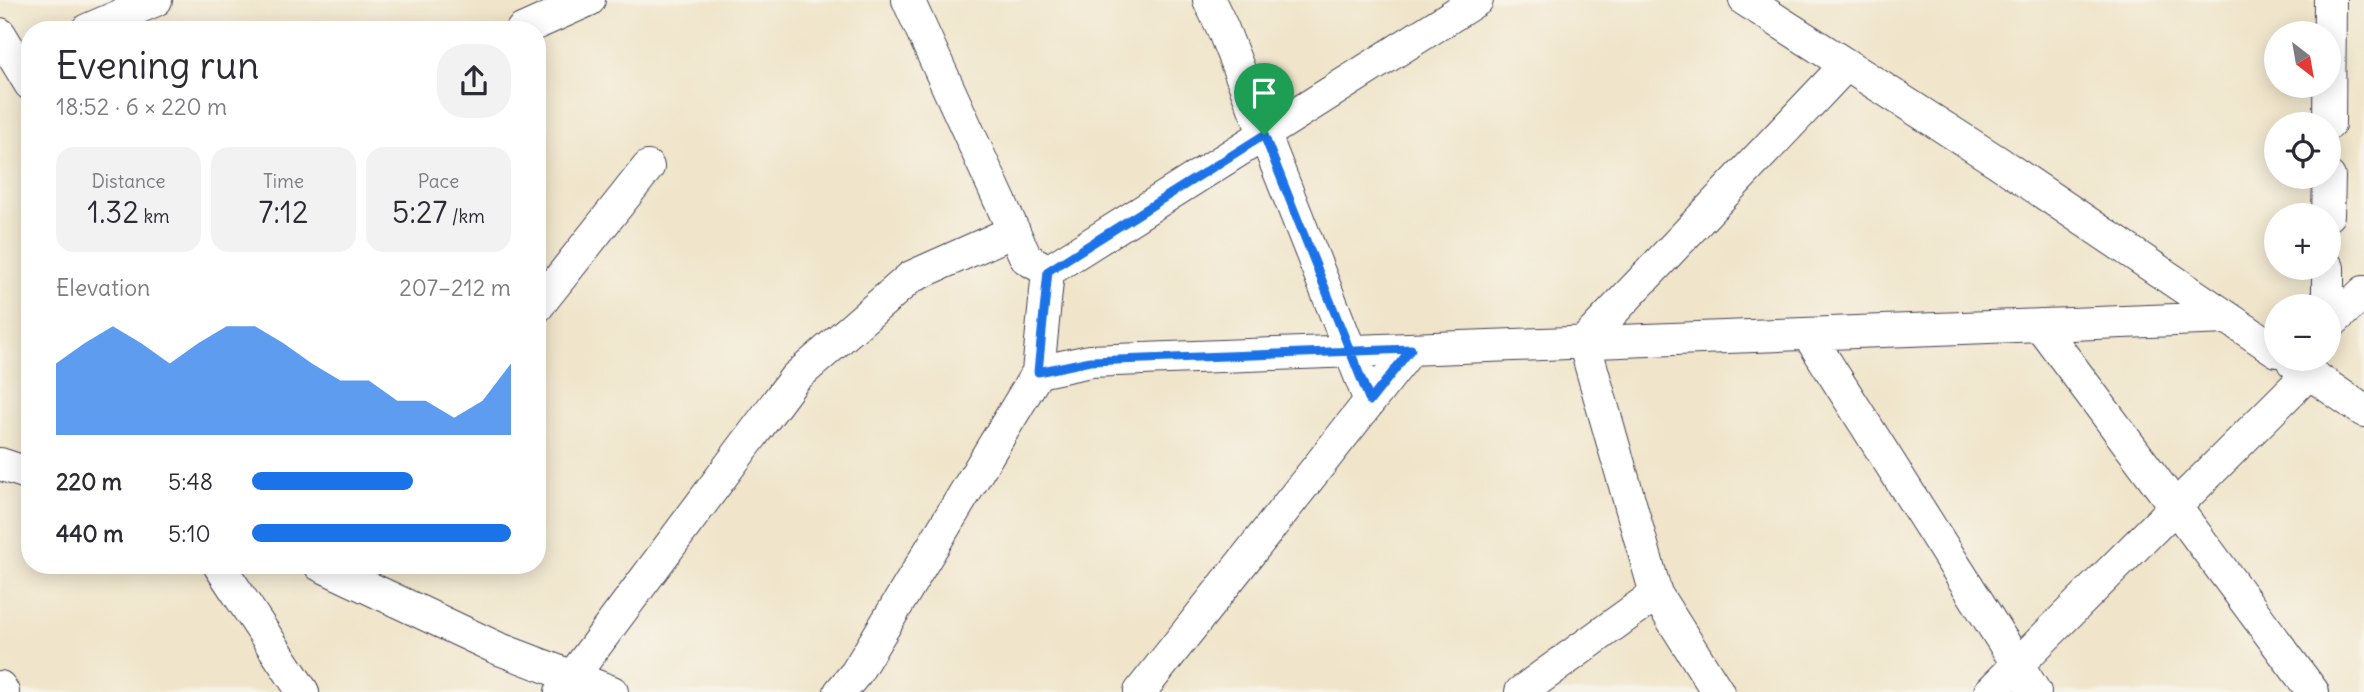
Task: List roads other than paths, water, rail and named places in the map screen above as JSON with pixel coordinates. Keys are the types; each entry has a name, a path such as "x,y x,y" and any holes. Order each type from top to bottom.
{"street":[{"path":"542,21 589,0"},
{"path":"908,0 1026,258 1048,271"},
{"path":"1209,0 1370,401"},
{"path":"1048,271 1477,0"},
{"path":"1745,0 1998,162 2264,343"},
{"path":"2329,112 2330,0"},
{"path":"120,21 150,13"},
{"path":"1584,342 1846,65"},
{"path":"546,296 649,167"},
{"path":"566,684 795,377 911,277 1014,232"},
{"path":"858,686 1038,372 1048,271"},
{"path":"2341,313 2364,292"},
{"path":"1038,372 1090,361 2228,318"},
{"path":"2040,325 2313,692"},
{"path":"1808,334 2035,692"},
{"path":"1584,342 1656,594 1718,692"},
{"path":"1140,692 1411,349"},
{"path":"1990,692 2175,507 2283,371"},
{"path":"2306,371 2364,411"},
{"path":"0,464 21,471"},
{"path":"225,574 303,692"},
{"path":"344,574 566,684 612,692"},
{"path":"1521,692 1656,594"},
{"path":"0,687 4,692"}]}
